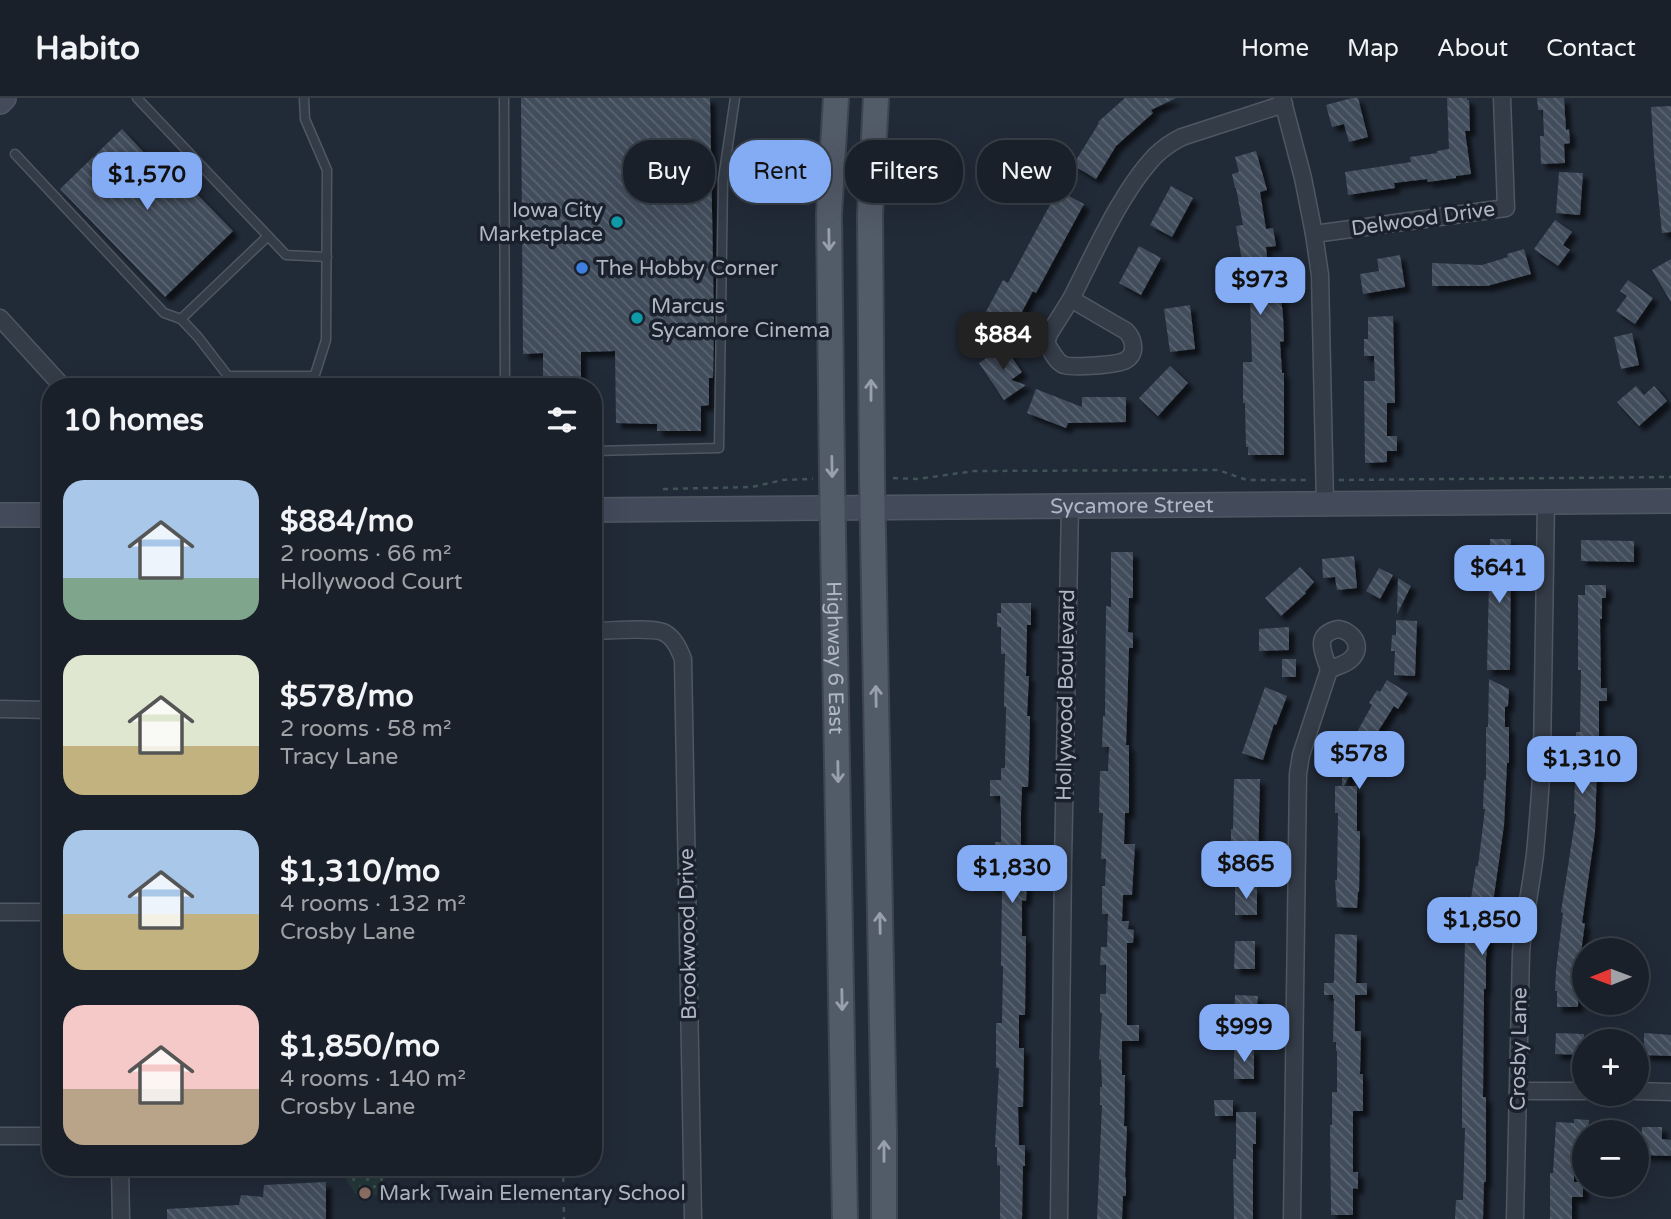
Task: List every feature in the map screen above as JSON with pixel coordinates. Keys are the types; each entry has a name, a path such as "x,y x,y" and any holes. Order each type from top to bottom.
{"main road":[{"name":"Highway 6 East","path":"836,98 829,215 845,1219"},
{"name":"Highway 6 East","path":"876,98 870,215 872,508 884,1219"}],"street":[{"path":"0,102 4,98"},
{"name":"Delwood Drive","path":"1314,234 1506,208 1502,98"},
{"path":"1071,299 1132,337 1134,345 1129,359 1110,364 1063,365 1046,343 1123,199 1155,156 1169,144 1283,101 1303,178 1320,275 1325,504"},
{"path":"0,318 55,378"},
{"name":"Sycamore Street","path":"602,510 1671,501"},
{"name":"Crosby Lane","path":"1516,1219 1521,952 1541,796 1546,502"},
{"name":"Hollywood Boulevard","path":"1059,1219 1070,506"},
{"path":"0,516 42,515"},
{"name":"Brookwood Drive","path":"602,631 651,630 664,633 672,639 683,659 693,1219"},
{"path":"1292,1219 1298,774 1301,755 1329,670"},
{"path":"0,709 42,710"},
{"path":"0,912 42,912"},
{"path":"1518,1091 1572,1091"},
{"path":"1649,1091 1671,1092"},
{"path":"0,1136 42,1136"},
{"path":"120,1176 121,1219"}],"lane":[{"path":"137,98 286,255 327,257"},
{"path":"15,155 164,313 181,319 228,376 314,376 327,340 327,170 305,119 304,98"},
{"path":"504,98 505,378"},
{"path":"602,451 719,448 723,179 735,98"},
{"path":"181,319 268,236"}],"path":[{"path":"872,478 918,479 974,471"},
{"path":"661,489 752,487 783,480 832,478"},
{"path":"563,1176 564,1219"}],"shaded area":[{"path":"346,1176 384,1176 380,1194 358,1198"}],"building":[{"name":"Iowa City Marketplace","path":"521,98 710,98 711,140 623,140 623,203 712,203 713,378 709,378 709,405 701,406 701,431 657,431 657,424 616,423 615,351 581,352 581,378 543,378 543,353 523,354"},
{"path":"1125,98 1176,98 1151,110 1153,113 1116,146 1096,179 1076,167 1076,160 1098,122"},
{"path":"1358,98 1368,137 1349,142 1344,124 1332,127 1326,105"},
{"path":"1447,98 1469,100 1470,131 1465,131 1471,174 1428,182 1427,179 1394,183 1395,188 1348,195 1345,172 1411,162 1410,157 1449,149"},
{"path":"1537,98 1564,98 1566,130 1569,129 1570,143 1564,144 1565,163 1541,164 1543,110 1538,110"},
{"path":"1671,106 1671,232 1662,233 1651,107"},
{"path":"122,129 150,159 157,153 233,231 165,297 60,189"},
{"path":"1256,151 1267,190 1260,192 1266,229 1273,228 1276,246 1266,247 1269,278 1279,277 1283,316 1284,341 1280,342 1284,373 1284,455 1248,455 1246,447 1243,362 1252,362 1250,297 1244,297 1243,282 1241,283 1239,261 1242,261 1236,226 1243,225 1232,174 1239,172 1235,157"},
{"path":"1559,172 1583,173 1580,215 1556,213"},
{"path":"1171,186 1193,198 1172,237 1150,225"},
{"path":"1076,200 1084,204 1036,293 1033,291 1015,325 1012,323 1006,335 981,321 1003,280 1008,283 1051,203 1076,203"},
{"path":"1555,220 1572,232 1563,245 1570,250 1558,266 1534,249"},
{"path":"1139,246 1161,258 1141,295 1119,283"},
{"path":"1524,249 1531,274 1487,286 1432,286 1432,263 1482,265"},
{"path":"1400,255 1405,287 1363,294 1360,274 1379,271 1377,259"},
{"path":"1671,259 1671,302 1652,270"},
{"path":"1628,280 1653,298 1635,324 1616,311 1627,296 1620,291"},
{"path":"1190,305 1195,349 1170,352 1164,309"},
{"path":"1393,316 1395,403 1387,403 1387,436 1397,436 1397,451 1387,451 1387,462 1365,463 1364,381 1375,381 1374,356 1364,356 1364,339 1368,339 1368,317"},
{"path":"1632,333 1639,365 1621,369 1614,337"},
{"path":"1004,346 1022,372 1011,380 1026,385 1004,400 979,363"},
{"path":"1170,366 1188,383 1158,416 1139,398"},
{"path":"1636,386 1644,395 1654,386 1667,401 1639,426 1617,402"},
{"path":"1036,389 1082,407 1082,397 1126,397 1126,422 1068,423 1066,428 1027,413"},
{"path":"1490,539 1511,539 1510,670 1487,670"},
{"path":"1581,540 1634,541 1634,562 1581,561"},
{"path":"1111,552 1133,552 1133,598 1129,598 1128,632 1133,633 1133,648 1129,648 1126,745 1129,745 1129,813 1125,813 1124,844 1135,844 1132,895 1123,895 1122,921 1129,921 1128,929 1134,930 1133,943 1127,943 1127,1025 1139,1025 1139,1041 1122,1041 1122,1075 1125,1075 1124,1126 1127,1126 1126,1196 1123,1196 1122,1219 1097,1219 1102,1105 1099,1059 1102,1013 1100,994 1106,994 1106,965 1100,965 1101,947 1107,947 1108,914 1102,914 1106,859 1101,859 1103,813 1099,813 1100,771 1108,771 1109,747 1102,747 1105,716 1106,606 1111,607"},
{"path":"1354,556 1357,588 1337,590 1335,577 1323,578 1322,559"},
{"path":"1300,567 1314,582 1281,616 1265,598"},
{"path":"1379,568 1393,575 1380,599 1366,591"},
{"path":"1398,578 1411,586 1397,614"},
{"path":"1585,585 1606,585 1606,598 1602,598 1600,619 1601,688 1607,688 1607,701 1599,701 1595,832 1582,923 1585,923 1583,938 1572,938 1572,1007 1557,1007 1555,991 1561,912 1576,814 1576,732 1580,732 1581,670 1578,670 1578,595 1585,595"},
{"path":"1001,603 1031,603 1031,625 1027,625 1026,676 1029,676 1027,716 1030,716 1028,787 1022,787 1021,812 1021,845 1025,845 1027,881 1026,901 1022,900 1022,936 1026,936 1025,1015 1019,1015 1019,1048 1024,1048 1023,1107 1018,1107 1019,1145 1025,1145 1022,1219 1000,1219 1000,1166 997,1165 995,1147 999,1068 996,1068 996,1023 1002,1023 1002,887 989,886 990,868 995,868 995,842 1001,842 1001,812 1000,796 990,796 990,780 1001,780 1001,768 1005,768 1005,654 1001,654 1001,627 997,627 997,613 1001,613"},
{"path":"1396,620 1417,621 1415,676 1394,675 1395,651 1391,651 1392,635 1396,635"},
{"path":"1289,627 1289,650 1259,651 1259,629"},
{"path":"1282,659 1296,659 1296,677 1282,677"},
{"path":"1489,679 1509,689 1505,727 1509,727 1509,763 1484,989 1483,1097 1486,1097 1486,1182 1483,1219 1455,1219 1456,1200 1463,1200 1465,939 1485,809"},
{"path":"1387,680 1408,693 1398,709 1394,706 1377,733 1390,740 1377,763 1361,754 1344,786 1357,786 1357,831 1360,831 1359,892 1357,908 1337,907 1335,880 1338,813 1335,813 1335,786 1342,786 1342,760 1338,758 1347,741 1351,743 1372,705 1369,703 1377,690 1380,692"},
{"path":"1265,687 1287,696 1276,725 1274,724 1263,760 1242,753"},
{"path":"1234,779 1260,779 1258,863 1236,863 1236,842 1231,842"},
{"path":"1235,887 1257,887 1257,915 1235,915"},
{"path":"1335,934 1357,935 1356,983 1367,983 1367,995 1355,995 1355,1031 1361,1031 1363,1111 1353,1111 1353,1172 1358,1172 1358,1189 1353,1188 1353,1215 1331,1215 1330,1125 1332,1092 1337,1092 1337,1051 1336,1042 1333,1042 1334,999 1333,995 1324,995 1324,983 1334,981"},
{"path":"1235,941 1255,941 1255,969 1234,969"},
{"path":"1235,995 1258,996 1255,1023 1234,1023"},
{"path":"1556,1033 1572,1034 1572,1055 1555,1054"},
{"path":"1649,1033 1671,1035 1671,1056 1649,1055"},
{"path":"1234,1049 1254,1049 1254,1079 1234,1079"},
{"path":"1214,1100 1233,1100 1233,1116 1215,1116"},
{"path":"1236,1112 1256,1112 1256,1144 1253,1144 1253,1219 1234,1219 1233,1159 1236,1159"},
{"path":"1556,1122 1572,1123 1572,1219 1550,1219 1550,1173 1553,1173"},
{"path":"1649,1127 1662,1127 1662,1139 1671,1140 1671,1156 1649,1155"},
{"name":"Mark Twain Elementary School","path":"326,1182 326,1219 167,1219 167,1209 239,1205 241,1195 263,1197 264,1185"}],"place":[{"name":"Iowa City Marketplace","path":"617,222"},
{"name":"The Hobby Corner","path":"582,268"},
{"name":"Marcus Sycamore Cinema","path":"637,318"},
{"name":"Mark Twain Elementary School","path":"365,1193"}]}
